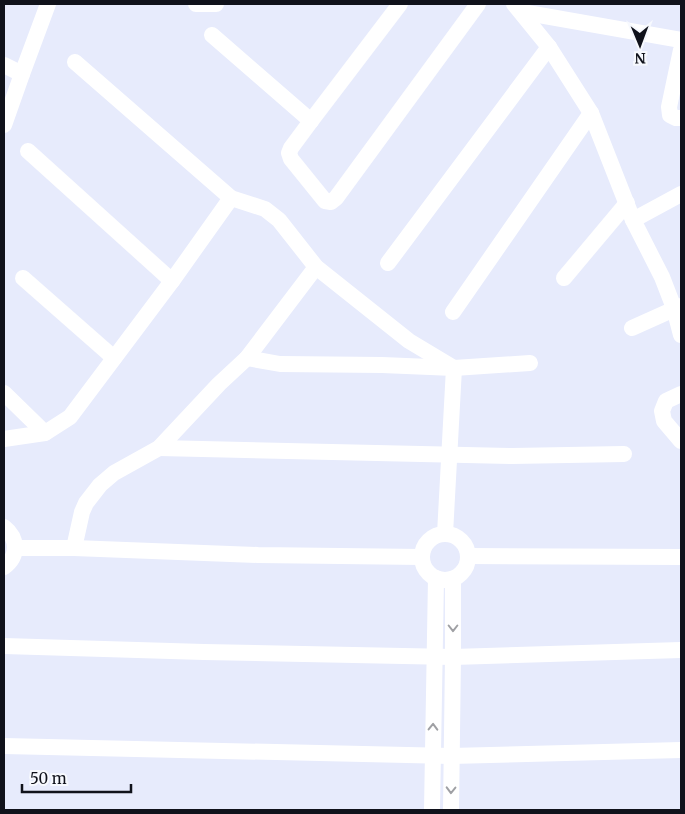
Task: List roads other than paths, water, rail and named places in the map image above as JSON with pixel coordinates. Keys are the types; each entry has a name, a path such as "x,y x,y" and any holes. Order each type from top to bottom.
{"street":[{"path":"4,125 48,4"},
{"path":"196,4 216,4"},
{"path":"400,4 291,148 289,154 291,158 325,201 331,202 336,198 478,4"},
{"path":"518,8 681,40"},
{"path":"518,8 549,47 591,113 633,220 678,307 681,335"},
{"path":"212,35 311,121"},
{"path":"388,264 549,47"},
{"path":"681,50 668,107 670,115 681,118"},
{"path":"75,62 231,198 265,209 279,220 316,267 409,341 454,368"},
{"path":"4,66 22,74"},
{"path":"453,312 591,113"},
{"path":"28,151 172,281"},
{"path":"633,220 681,194"},
{"path":"4,439 45,433 70,417 172,281 231,198"},
{"path":"564,278 627,203"},
{"path":"74,548 82,512 86,503 100,485 114,473 159,448 219,384 247,358 316,267"},
{"path":"23,278 114,358"},
{"path":"632,328 678,307"},
{"path":"247,358 280,364 454,368 530,363"},
{"path":"445,534 454,368"},
{"path":"4,393 45,433"},
{"path":"681,394 666,401 662,411 664,421 681,441"},
{"path":"159,448 512,456 624,454"},
{"path":"4,527 13,537 15,548 12,558 4,567"},
{"path":"445,534 454,536 461,541 466,548 468,556 467,566 461,574 453,579 446,580 436,578 428,573 422,557 424,548 429,541 436,536 445,534"},
{"path":"15,548 74,548 258,555 422,557"},
{"path":"468,556 681,557"},
{"path":"432,810 436,578"},
{"path":"450,810 453,579"},
{"path":"4,646 434,657 681,650"},
{"path":"4,746 451,756 681,750"}]}
